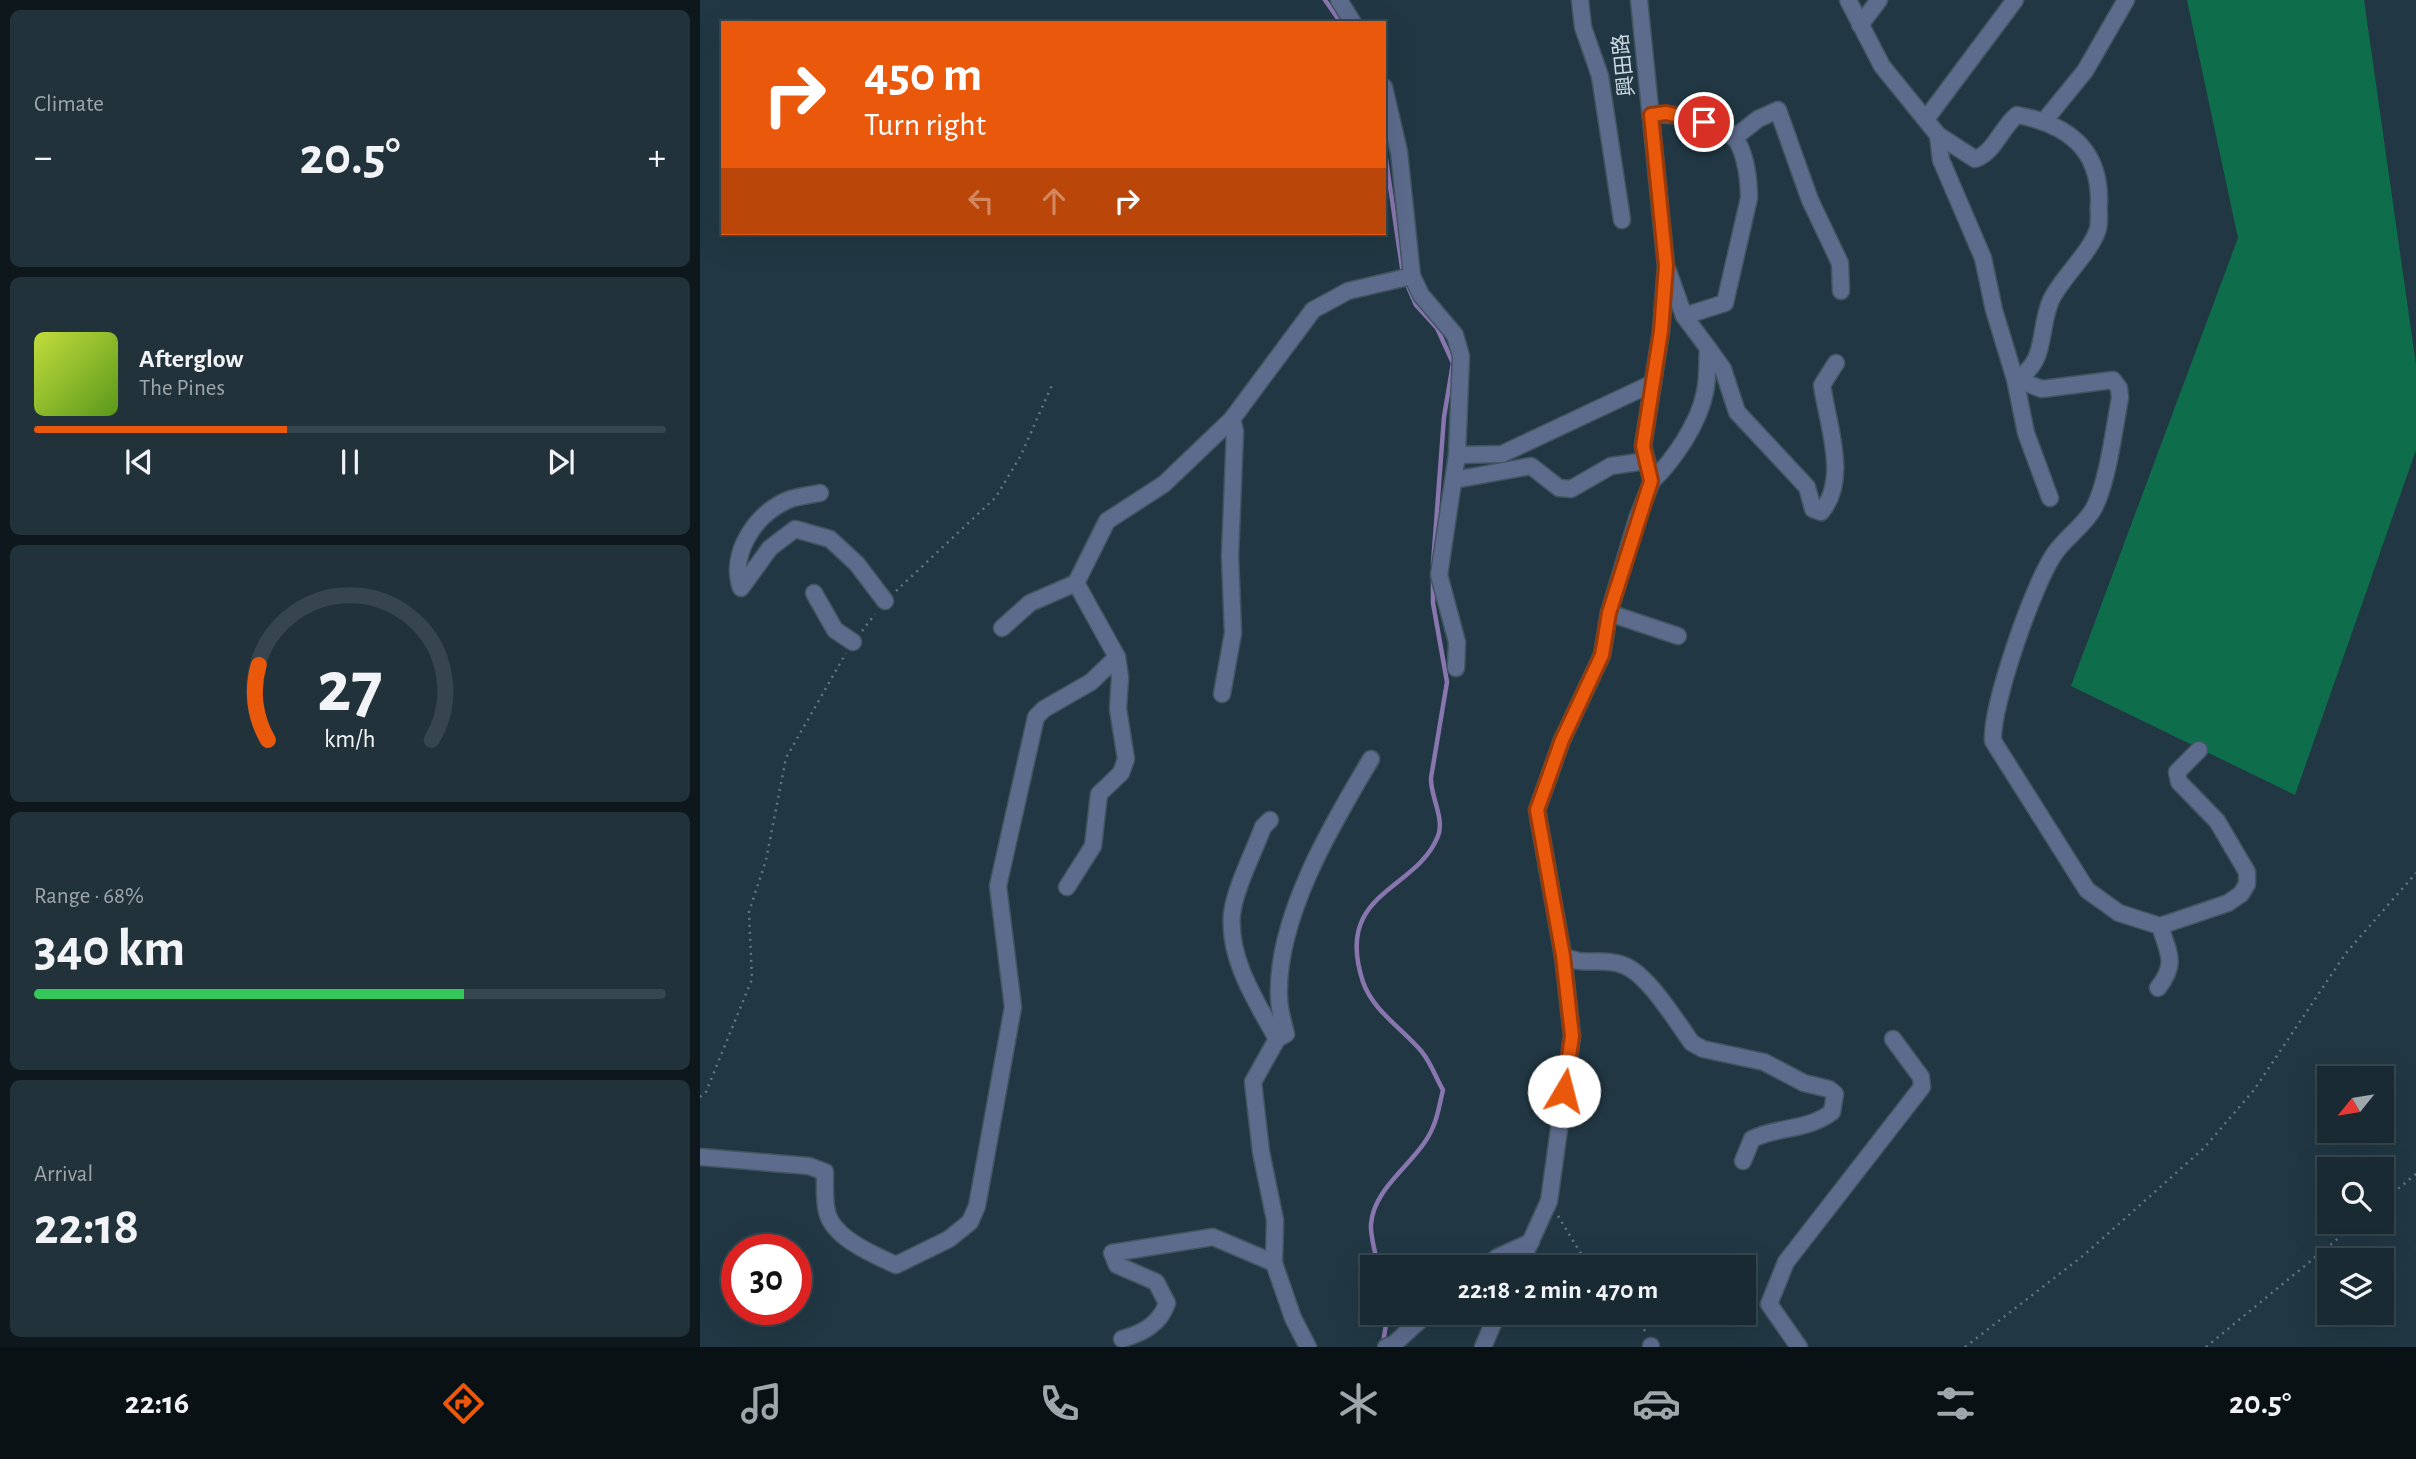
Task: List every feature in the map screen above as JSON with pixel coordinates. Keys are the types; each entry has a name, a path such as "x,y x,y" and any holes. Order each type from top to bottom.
{"street":[{"path":"1339,0 1352,21"},
{"path":"1580,0 1583,27 1600,76 1622,220"},
{"name":"興田路","path":"1639,0 1666,266 1643,446 1651,481"},
{"path":"1848,0 1882,66 1915,110 1938,135 1975,159 1986,155 2003,127 2017,115 2045,120 2077,141 2092,160 2099,192 2098,230 2051,301 2035,362 2028,373 2015,379"},
{"path":"1860,25 1879,0"},
{"path":"1926,119 2015,0"},
{"path":"2045,120 2085,71 2126,0"},
{"path":"1386,96 1399,152 1412,276 1421,295 1455,335 1461,356 1457,456 1439,575 1457,642 1456,668"},
{"path":"1734,138 1758,119 1778,110 1810,200 1840,263 1840,291"},
{"path":"1651,115 1666,113 1683,116 1725,129 1734,138 1749,183 1749,198 1725,303 1684,316"},
{"path":"1938,135 1941,160 1983,258 1994,310 2015,379 2026,433 2050,498"},
{"path":"1666,266 1684,316 1723,369 1737,412 1807,487 1813,509 1821,512 1831,501 1835,488 1836,465 1822,385 1836,363"},
{"path":"1002,628 1030,603 1076,583 1107,521 1164,484 1232,419 1313,310 1348,291 1412,276"},
{"path":"1525,1255 1549,1201 1572,1036 1563,956 1537,810 1562,740 1602,655 1609,613 1651,481 1663,470 1692,424 1705,393 1709,348"},
{"path":"2015,379 2042,389 2112,380 2119,388 2120,398 2094,509 2054,553 2037,587 1992,725 1993,741 2087,890 2119,913 2160,926 2228,903 2241,894 2247,884 2247,872 2217,821 2179,782 2177,772 2199,750"},
{"path":"1457,456 1502,454 1653,383"},
{"path":"1222,694 1233,633 1230,555 1235,431 1232,419"},
{"path":"1454,480 1531,466 1559,488 1571,489 1611,466 1646,461"},
{"path":"820,493 788,500 759,521 741,547 737,575 741,588 770,548 795,529 830,539 857,564 885,601"},
{"path":"1066,887 1093,846 1099,794 1121,773 1126,759 1118,709 1116,657 1076,583"},
{"path":"814,593 835,630 853,642"},
{"path":"1609,613 1678,636"},
{"path":"700,1157 809,1166 825,1172 827,1213 831,1220 857,1247 896,1265 949,1239 970,1223 977,1206 1013,1007 998,886 1037,717 1044,709 1091,682 1116,657"},
{"path":"1308,1347 1293,1318 1274,1263 1275,1220 1261,1152 1253,1082 1277,1039 1286,1034 1279,999 1279,978 1296,903 1340,811 1371,759"},
{"path":"1270,820 1263,827 1232,912 1238,961 1277,1039"},
{"path":"2158,988 2170,972 2171,961 2160,926"},
{"path":"1563,956 1577,963 1622,964 1643,979 1692,1043 1703,1049 1764,1062 1804,1083 1829,1089 1835,1094 1832,1112 1821,1121 1806,1127 1771,1130 1752,1139 1743,1161"},
{"path":"1799,1347 1769,1304 1770,1296 1786,1262 1922,1087 1921,1077 1893,1039"},
{"path":"1122,1339 1134,1336 1161,1319 1167,1303 1162,1288 1156,1282 1117,1265 1112,1253 1213,1237 1274,1263"},
{"path":"1502,1255 1531,1242"},
{"path":"1386,1347 1394,1345 1415,1325"},
{"path":"1483,1347 1492,1325"}],"path":[{"path":"700,1097 706,1092 752,979 750,912 766,860 786,758 853,642 885,601 996,497 1021,455 1052,385"},
{"path":"1965,1347 2084,1255 2204,1148 2254,1090 2346,953 2416,873"},
{"path":"2394,1192 2416,1174"},
{"path":"1549,1201 1583,1255"},
{"path":"2206,1347 2343,1234"},
{"path":"1643,1325 1651,1347"}],"green space":[{"path":"2187,0 2364,0 2416,365 2416,450 2295,795 2071,686 2238,238"}],"waterway":[{"path":"1325,0 1340,21"},
{"path":"1386,159 1403,274"},
{"path":"1406,282 1416,305 1437,328 1453,363 1444,417 1433,564"},
{"path":"1375,1255 1371,1229 1374,1210 1388,1185 1426,1140 1433,1127 1443,1090 1422,1052 1374,1002 1363,982 1357,952 1359,929 1368,911 1427,855 1440,829 1431,778 1447,682 1433,603 1433,579"},
{"path":"1383,1343 1386,1325"}],"route":[{"path":"1564,1091 1572,1036 1551,878 1537,810 1562,740 1602,655 1609,613 1651,481 1643,446 1661,331 1666,266 1651,115 1666,113 1704,122"}]}
